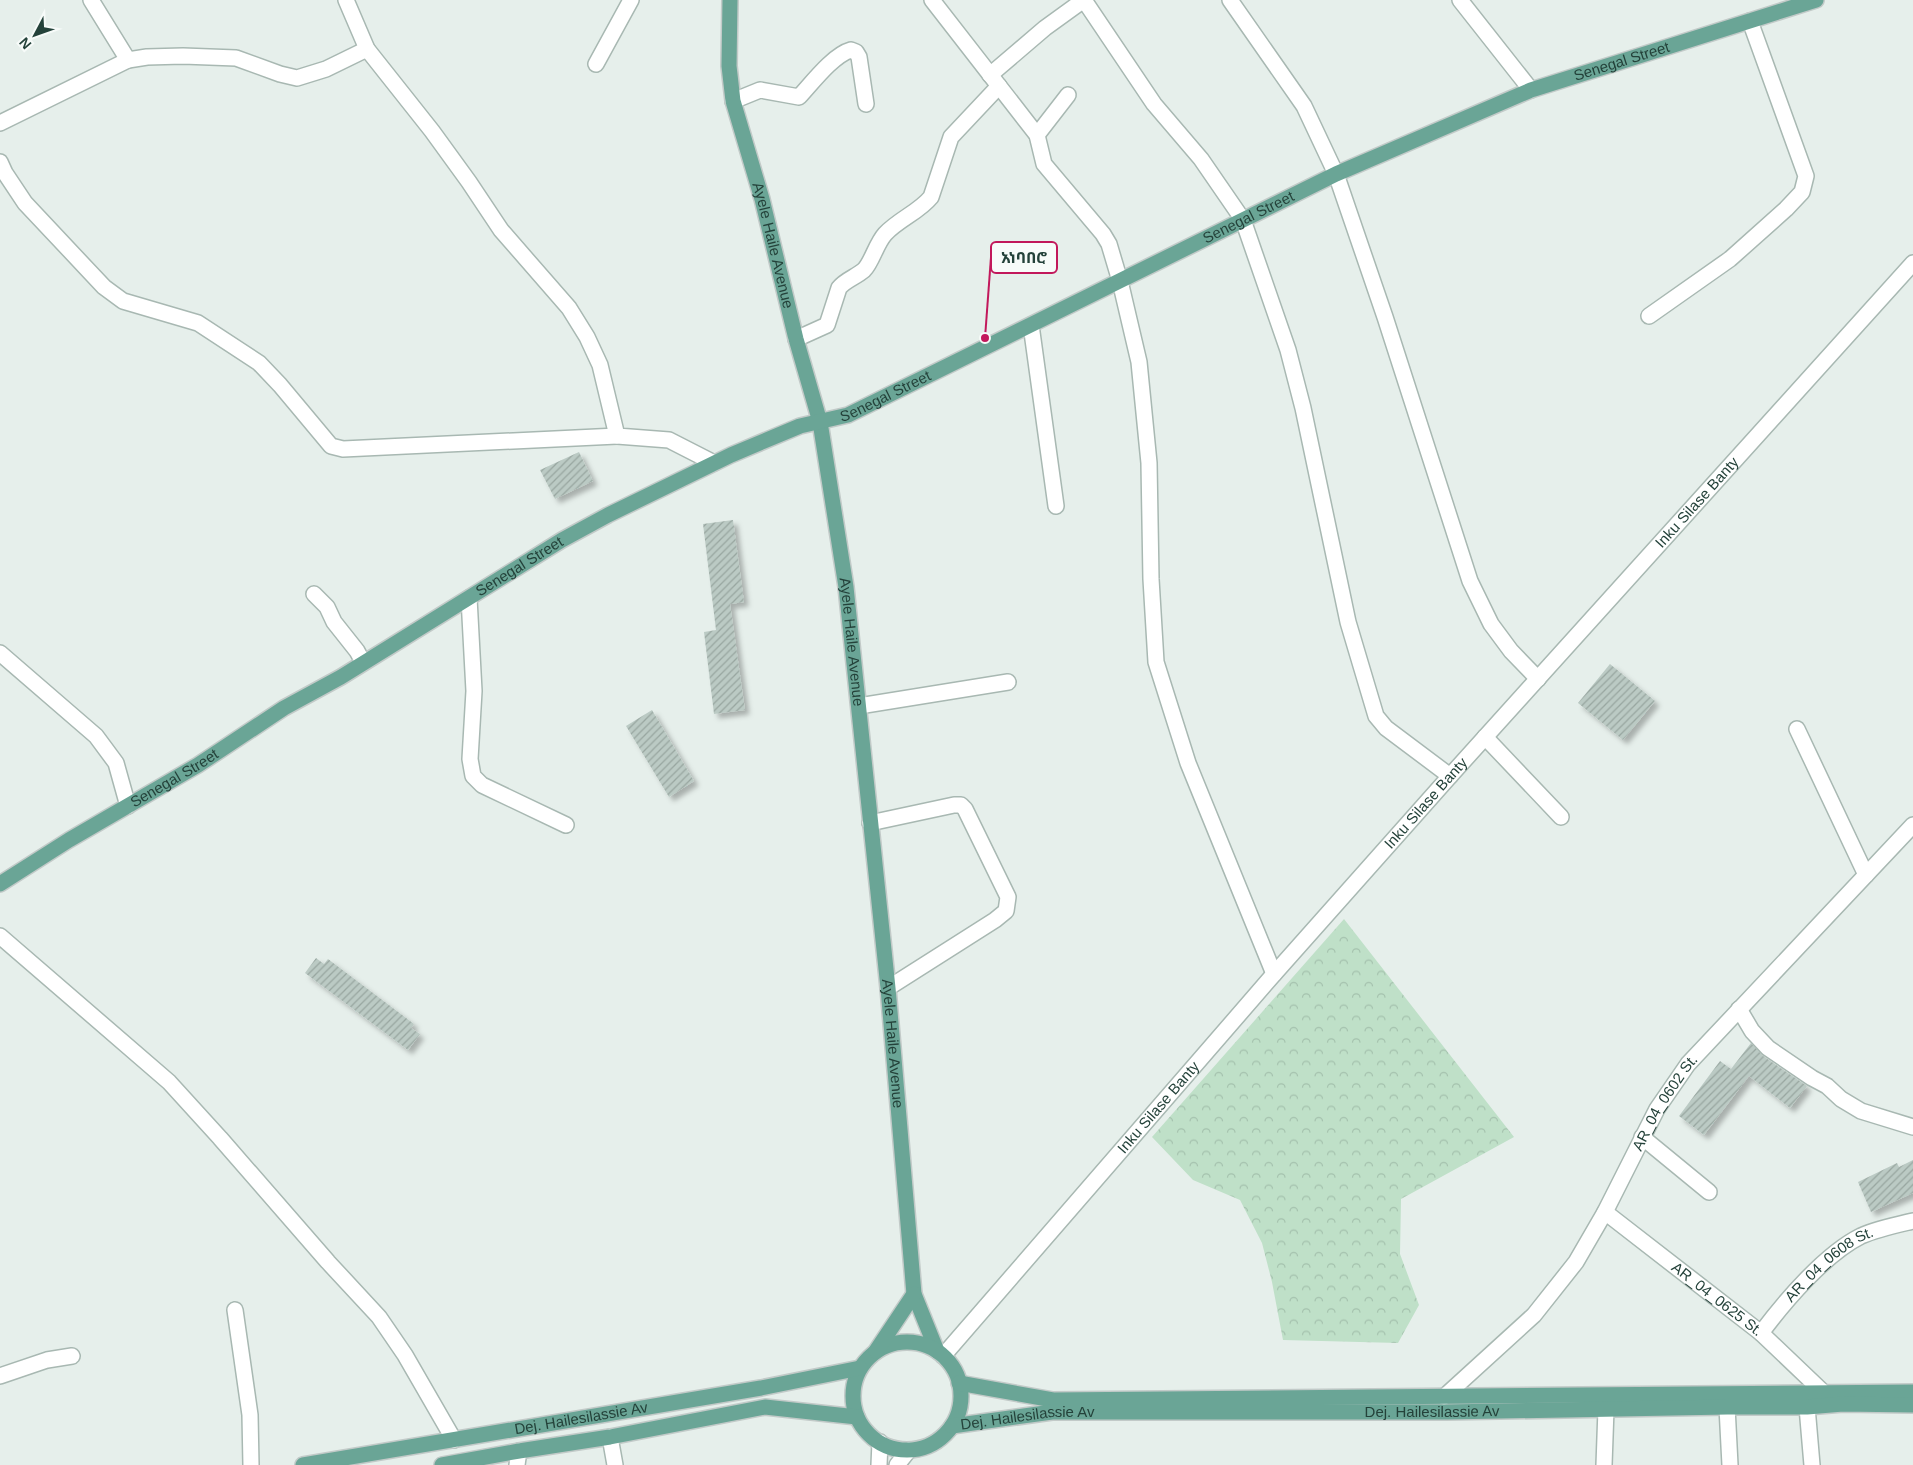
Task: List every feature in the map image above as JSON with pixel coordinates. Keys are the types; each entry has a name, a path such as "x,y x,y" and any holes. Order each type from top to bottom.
{"main road":[{"name":"Ayele Haile Avenue","path":"730,0 729,66 733,101 762,200 796,339 820,422 846,588 859,706 888,988 914,1294 942,1353"},
{"name":"Senegal Street","path":"0,884 198,765 284,708 341,677 562,540 714,463 800,426 848,415 1336,174 1531,90 1816,0"},
{"path":"909,1450 894,1448 880,1442 862,1427 857,1416 852,1394 855,1379 860,1368 875,1352 914,1294"},
{"path":"875,1352 889,1344 906,1342 923,1344 942,1353"},
{"name":"Dej. Hailesilassie Av","path":"909,1450 921,1448 935,1442 952,1426 960,1405 959,1383 953,1368 942,1353"},
{"name":"Dej. Hailesilassie Av","path":"303,1465 761,1388 860,1368"},
{"name":"Dej. Hailesilassie Av","path":"959,1383 1053,1400 1913,1392"},
{"name":"Dej. Hailesilassie Av","path":"952,1426 1052,1412 1447,1412 1727,1406 1807,1407 1843,1404 1913,1405"},
{"name":"Dej. Hailesilassie Av","path":"442,1465 518,1458 610,1437 765,1407 857,1416"}],"street":[{"path":"91,0 128,60"},
{"path":"346,0 367,49 432,131 501,230 569,308 587,337 600,365 617,436"},
{"path":"596,64 631,0"},
{"path":"932,0 1037,136 1044,164 1110,244 1139,362 1148,463 1150,579 1156,662 1188,763 1274,974"},
{"path":"1230,0 1304,106 1336,174 1385,317 1470,581 1491,624 1511,651 1538,679"},
{"path":"1460,0 1531,90"},
{"path":"796,339 827,325 842,284 854,278 865,269 875,248 895,224 925,204 930,197 951,137 995,80 1045,28 1080,2 1086,3 1154,104 1201,159 1244,220 1288,350 1301,400 1348,622 1376,716 1386,728 1450,776"},
{"path":"1649,316 1730,259 1786,209 1802,192 1806,176 1750,21"},
{"path":"0,123 128,60 174,56 236,58 297,78 326,69 367,49"},
{"path":"733,101 760,90 799,97 833,62 842,54 851,50 856,52 859,57 866,104"},
{"path":"1037,136 1068,94"},
{"path":"0,162 25,203 104,287 123,301 198,323 259,363 280,385 330,446 343,449 617,436 669,440 714,463"},
{"name":"Inku Silase Banty","path":"942,1353 1450,776 1913,263"},
{"path":"1031,325 1056,506"},
{"path":"314,594 327,607 334,622 357,651 363,662"},
{"path":"469,598 474,691 470,759 474,776 482,785 566,825"},
{"path":"0,653 96,736 116,763 128,806"},
{"path":"859,706 1008,682"},
{"path":"1797,729 1866,875"},
{"path":"1486,737 1561,817"},
{"path":"870,823 961,805 966,809 1008,897 1006,910 995,920 888,988"},
{"name":"AR_04_0602 St.","path":"1444,1397 1534,1315 1576,1262 1605,1212 1642,1137 1688,1064 1913,825"},
{"path":"0,936 169,1082 220,1138 328,1262 379,1317 405,1356 454,1440"},
{"path":"1739,1009 1752,1031 1768,1048 1827,1086 1841,1099 1861,1111 1913,1126"},
{"path":"1642,1137 1709,1192"},
{"name":"AR_04_0625 St.","path":"1605,1212 1761,1333 1825,1394"},
{"name":"AR_04_0608 St.","path":"1761,1333 1784,1303 1846,1244 1862,1236 1913,1220"},
{"path":"235,1310 250,1415 251,1465"},
{"path":"0,1376 47,1360 72,1356"},
{"path":"1727,1406 1730,1465"},
{"path":"1807,1407 1812,1465"},
{"path":"1604,1465 1606,1408"},
{"path":"610,1437 614,1465"},
{"path":"879,1465 880,1442"},
{"path":"897,1465 909,1450"}],"green space":[{"path":"1344,919 1514,1137 1401,1199 1400,1254 1419,1305 1398,1343 1283,1340 1272,1282 1262,1243 1240,1200 1193,1180 1152,1137"}],"building":[{"path":"579,452 593,481 555,499 540,470"},
{"path":"733,520 744,602 730,604 745,710 714,714 704,632 716,630 703,524"},
{"path":"1610,664 1655,701 1623,740 1578,703"},
{"path":"652,710 694,781 669,797 626,726"},
{"path":"316,958 324,964 328,959 414,1024 411,1028 420,1034 408,1050 305,973"},
{"path":"1751,1043 1763,1056 1807,1086 1790,1108 1749,1076 1704,1135 1679,1116 1720,1061 1731,1069"},
{"path":"1913,1160 1913,1193 1871,1212 1858,1182 1897,1163 1899,1167"}],"place":[{"name":"አነባበሮ","path":"985,338"}]}
